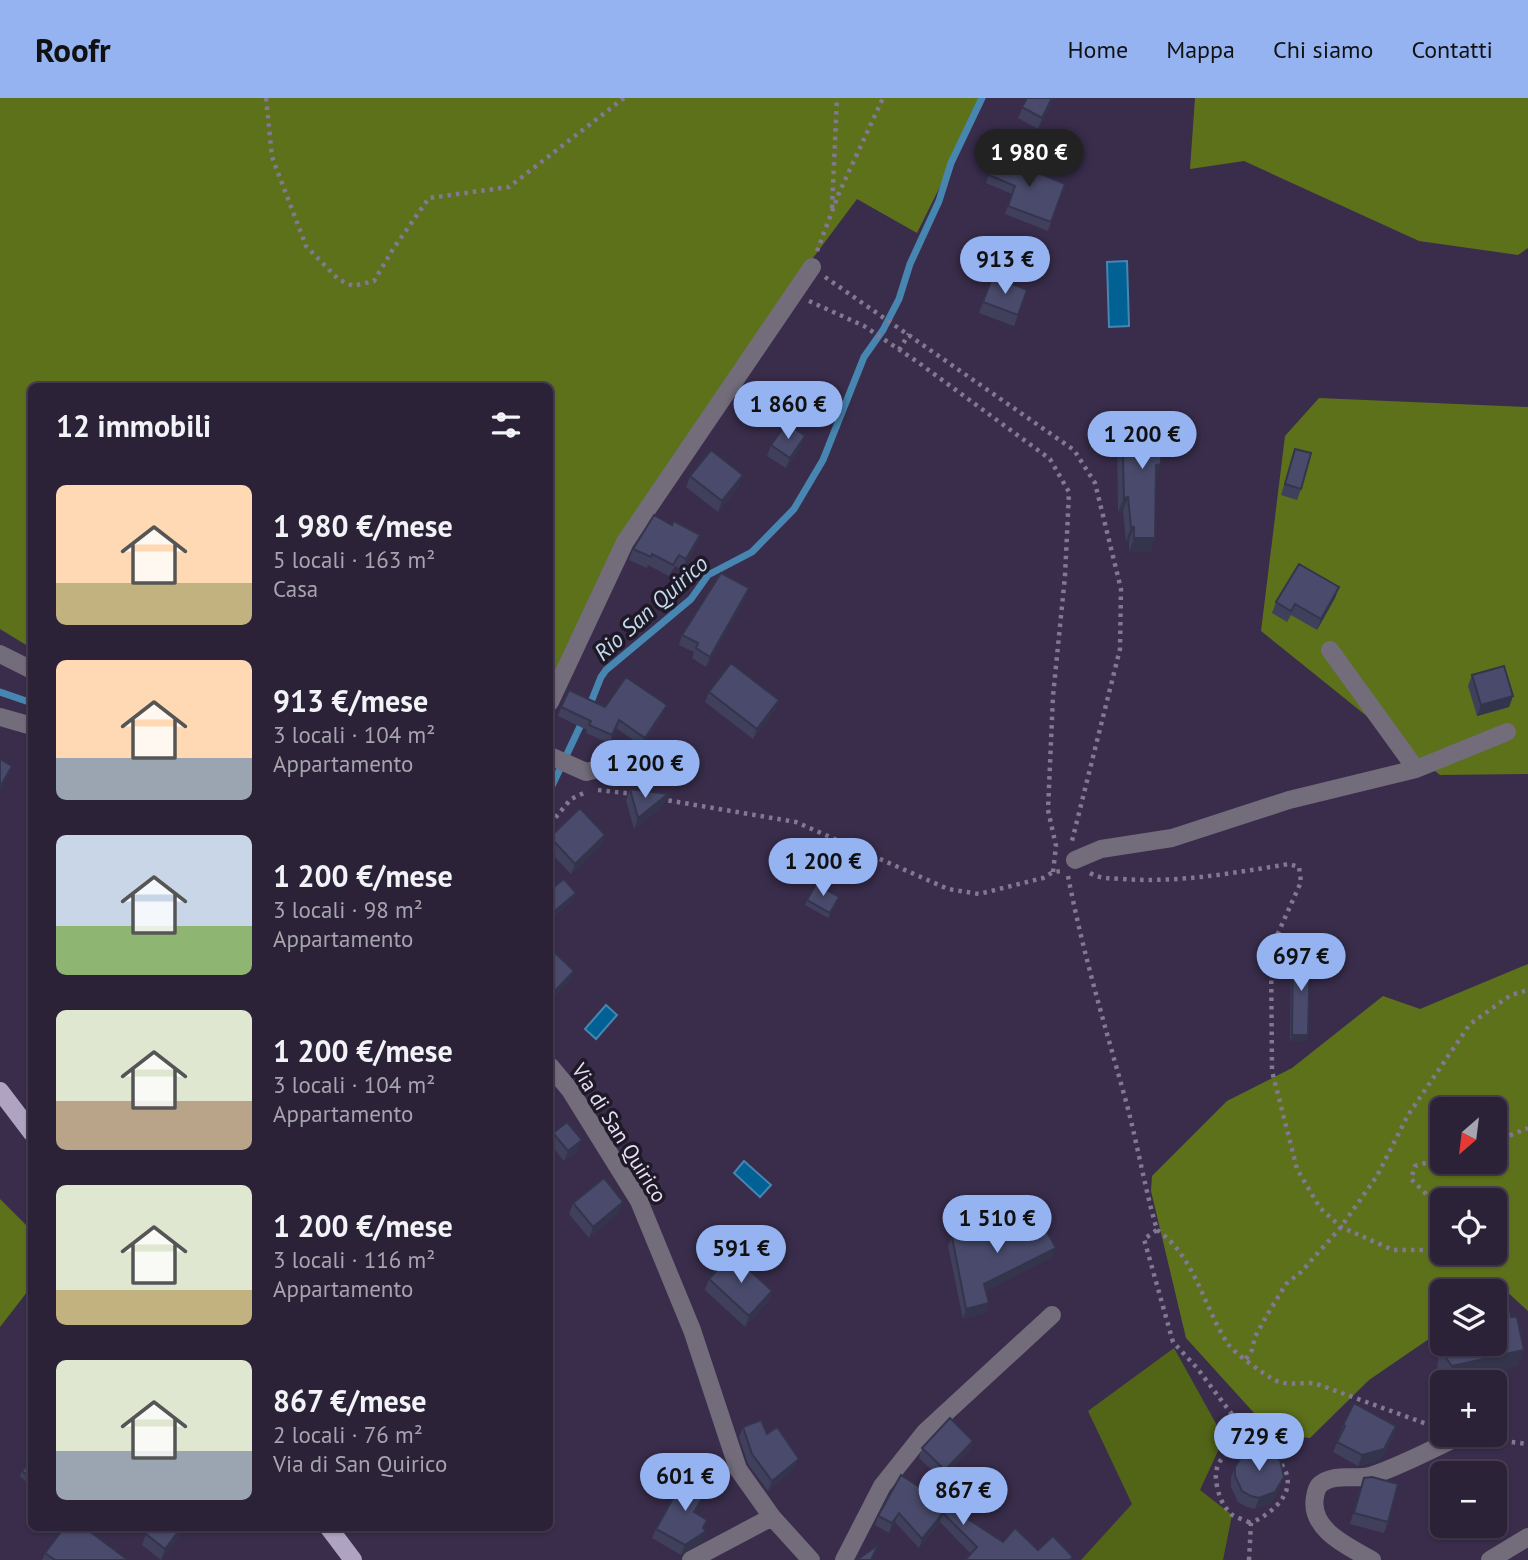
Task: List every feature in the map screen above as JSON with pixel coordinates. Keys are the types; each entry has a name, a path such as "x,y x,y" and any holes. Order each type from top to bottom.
{"main road":[{"path":"0,1091 28,1128"},
{"path":"331,1531 352,1560"}],"street":[{"path":"553,696 625,542 812,267"},
{"path":"1329,650 1416,769"},
{"path":"0,654 28,668"},
{"path":"0,717 28,725"},
{"path":"1073,853 1172,838 1289,800 1416,769 1507,732"},
{"path":"553,757 586,772 615,765 632,751"},
{"name":"Via di San Quirico","path":"553,1070 570,1090 639,1201 692,1330 738,1469 772,1517 811,1560"},
{"path":"844,1560 882,1486 925,1432 1052,1315"},
{"path":"1372,1560 1332,1535 1316,1520 1313,1507 1317,1489 1323,1482 1335,1478 1365,1477 1392,1468 1437,1447"},
{"path":"691,1560 772,1517"},
{"path":"1490,1560 1528,1537"}],"path":[{"path":"266,98 272,157 306,246 338,279 353,286 374,281 429,198 509,187 624,98"},
{"path":"832,212 837,98"},
{"path":"883,98 832,212 812,267 1074,450 1095,483 1121,589 1120,649 1073,853 1099,878 1153,881 1206,878 1289,864 1299,867 1301,882 1271,949 1272,1071 1297,1169 1320,1208 1341,1227 1393,1250 1430,1250"},
{"path":"792,296 822,306 864,326 898,349 1050,459 1069,492 1065,576 1053,696 1048,810 1056,846 1052,872"},
{"path":"898,349 909,334"},
{"path":"553,820 571,799 584,792 597,790 640,796"},
{"path":"653,798 796,822 948,889 979,894 1067,870 1074,911 1129,1112 1157,1230 1168,1238 1195,1276 1210,1313 1230,1348 1275,1381 1293,1384 1305,1382 1430,1425"},
{"path":"1246,1359 1266,1315 1286,1284 1301,1272 1341,1227 1377,1176 1408,1115 1471,1024 1510,995 1528,990"},
{"path":"1507,1137 1528,1128"},
{"path":"1430,1162 1415,1166 1411,1179 1430,1198"},
{"path":"1157,1230 1144,1239 1173,1342 1197,1368 1250,1442 1272,1453 1285,1467 1287,1486 1282,1500 1275,1509 1251,1523"},
{"path":"1250,1442 1232,1450 1219,1461 1214,1478 1221,1501 1232,1515 1251,1523"},
{"path":"1507,1442 1528,1444"},
{"path":"1249,1560 1251,1523"}],"green space":[{"path":"0,98 984,98 917,233 857,199 781,301 619,536 553,679 553,383 28,383 28,646 0,629"},
{"path":"1195,98 1528,98 1528,248 1518,255 1419,241 1244,161 1190,169"},
{"path":"1319,398 1528,407 1528,774 1440,775 1261,631 1285,436"},
{"path":"1528,964 1528,1311 1507,1292 1507,1279 1430,1279 1430,1338 1369,1380 1310,1438 1274,1435 1186,1338 1151,1191 1152,1176 1227,1101 1292,1068 1383,996 1420,1009"},
{"path":"0,1199 28,1228 28,1291 0,1327"},
{"path":"1174,1348 1224,1438 1200,1490 1232,1515 1223,1560 1081,1560 1132,1504 1088,1411"}],"water":[{"path":"1127,261 1129,326 1109,327 1107,262"},
{"path":"606,1005 617,1015 596,1039 585,1029"},
{"path":"744,1161 771,1185 760,1197 734,1173"}],"building":[{"path":"1027,98 1052,98 1042,118 1022,107"},
{"path":"996,155 1065,184 1051,222 1008,206 1015,186 989,175"},
{"path":"993,276 1027,290 1018,315 983,302"},
{"path":"1161,417 1161,464 1156,465 1155,538 1134,538 1128,497 1124,498 1122,418"},
{"path":"787,423 805,436 790,458 771,445"},
{"path":"1295,449 1311,453 1301,489 1285,484"},
{"path":"711,450 743,475 722,501 690,476"},
{"path":"654,515 672,525 674,521 700,535 686,559 679,555 673,565 652,554 651,557 633,549"},
{"path":"1299,564 1339,587 1321,619 1295,604 1291,611 1276,602"},
{"path":"721,573 749,588 710,657 696,648 698,643 682,635"},
{"path":"731,663 779,700 757,729 709,692"},
{"path":"1504,666 1513,696 1481,705 1472,675"},
{"path":"626,677 667,705 645,738 619,720 612,735 589,725 591,721 561,707 569,690 605,707"},
{"path":"0,759 12,766 0,787"},
{"path":"630,789 668,794 638,818"},
{"path":"580,808 605,835 575,864 553,840 553,834"},
{"path":"564,879 576,893 553,912 553,888"},
{"path":"816,884 839,897 830,913 807,900"},
{"path":"553,951 574,971 553,993"},
{"path":"1310,951 1308,1035 1292,1035 1293,952"},
{"path":"567,1122 582,1140 568,1151 553,1133"},
{"path":"604,1178 623,1202 593,1227 573,1203"},
{"path":"1037,1214 1056,1248 984,1284 989,1303 966,1309 952,1237 965,1234 993,1220 999,1234"},
{"path":"732,1254 772,1291 749,1316 709,1279"},
{"path":"1507,1297 1511,1317 1517,1317 1524,1350 1507,1354"},
{"path":"1444,1356 1497,1356 1452,1366"},
{"path":"1354,1403 1396,1426 1384,1449 1362,1455 1337,1442"},
{"path":"950,1418 973,1441 945,1470 922,1448"},
{"path":"761,1420 767,1434 777,1427 799,1459 772,1481 752,1454 743,1427"},
{"path":"1260,1448 1268,1450 1280,1460 1284,1477 1275,1492 1259,1498 1242,1491 1235,1476 1235,1467 1243,1454"},
{"path":"28,1464 28,1476 22,1471"},
{"path":"686,1475 708,1488 694,1512 707,1520 703,1528 706,1531 685,1545 656,1529"},
{"path":"901,1475 1003,1542 1015,1528 1038,1550 1053,1536 1073,1557 1070,1560 965,1560 977,1547 943,1513 922,1539 899,1513 892,1523 878,1516"},
{"path":"1372,1477 1398,1484 1388,1522 1354,1513 1364,1478"},
{"path":"62,1531 89,1531 128,1560 55,1560 45,1553"},
{"path":"148,1531 179,1531 165,1549 146,1534"},
{"path":"878,1545 871,1560 857,1560"}],"waterway":[{"name":"Rio San Quirico","path":"589,707 606,670 691,599 708,575 752,552 794,509 823,460 864,357 883,330 899,299 910,264 939,201 951,163 982,98"},
{"name":"Rio San Quirico","path":"0,692 28,702"},
{"name":"Rio San Quirico","path":"553,784 584,718"}]}
